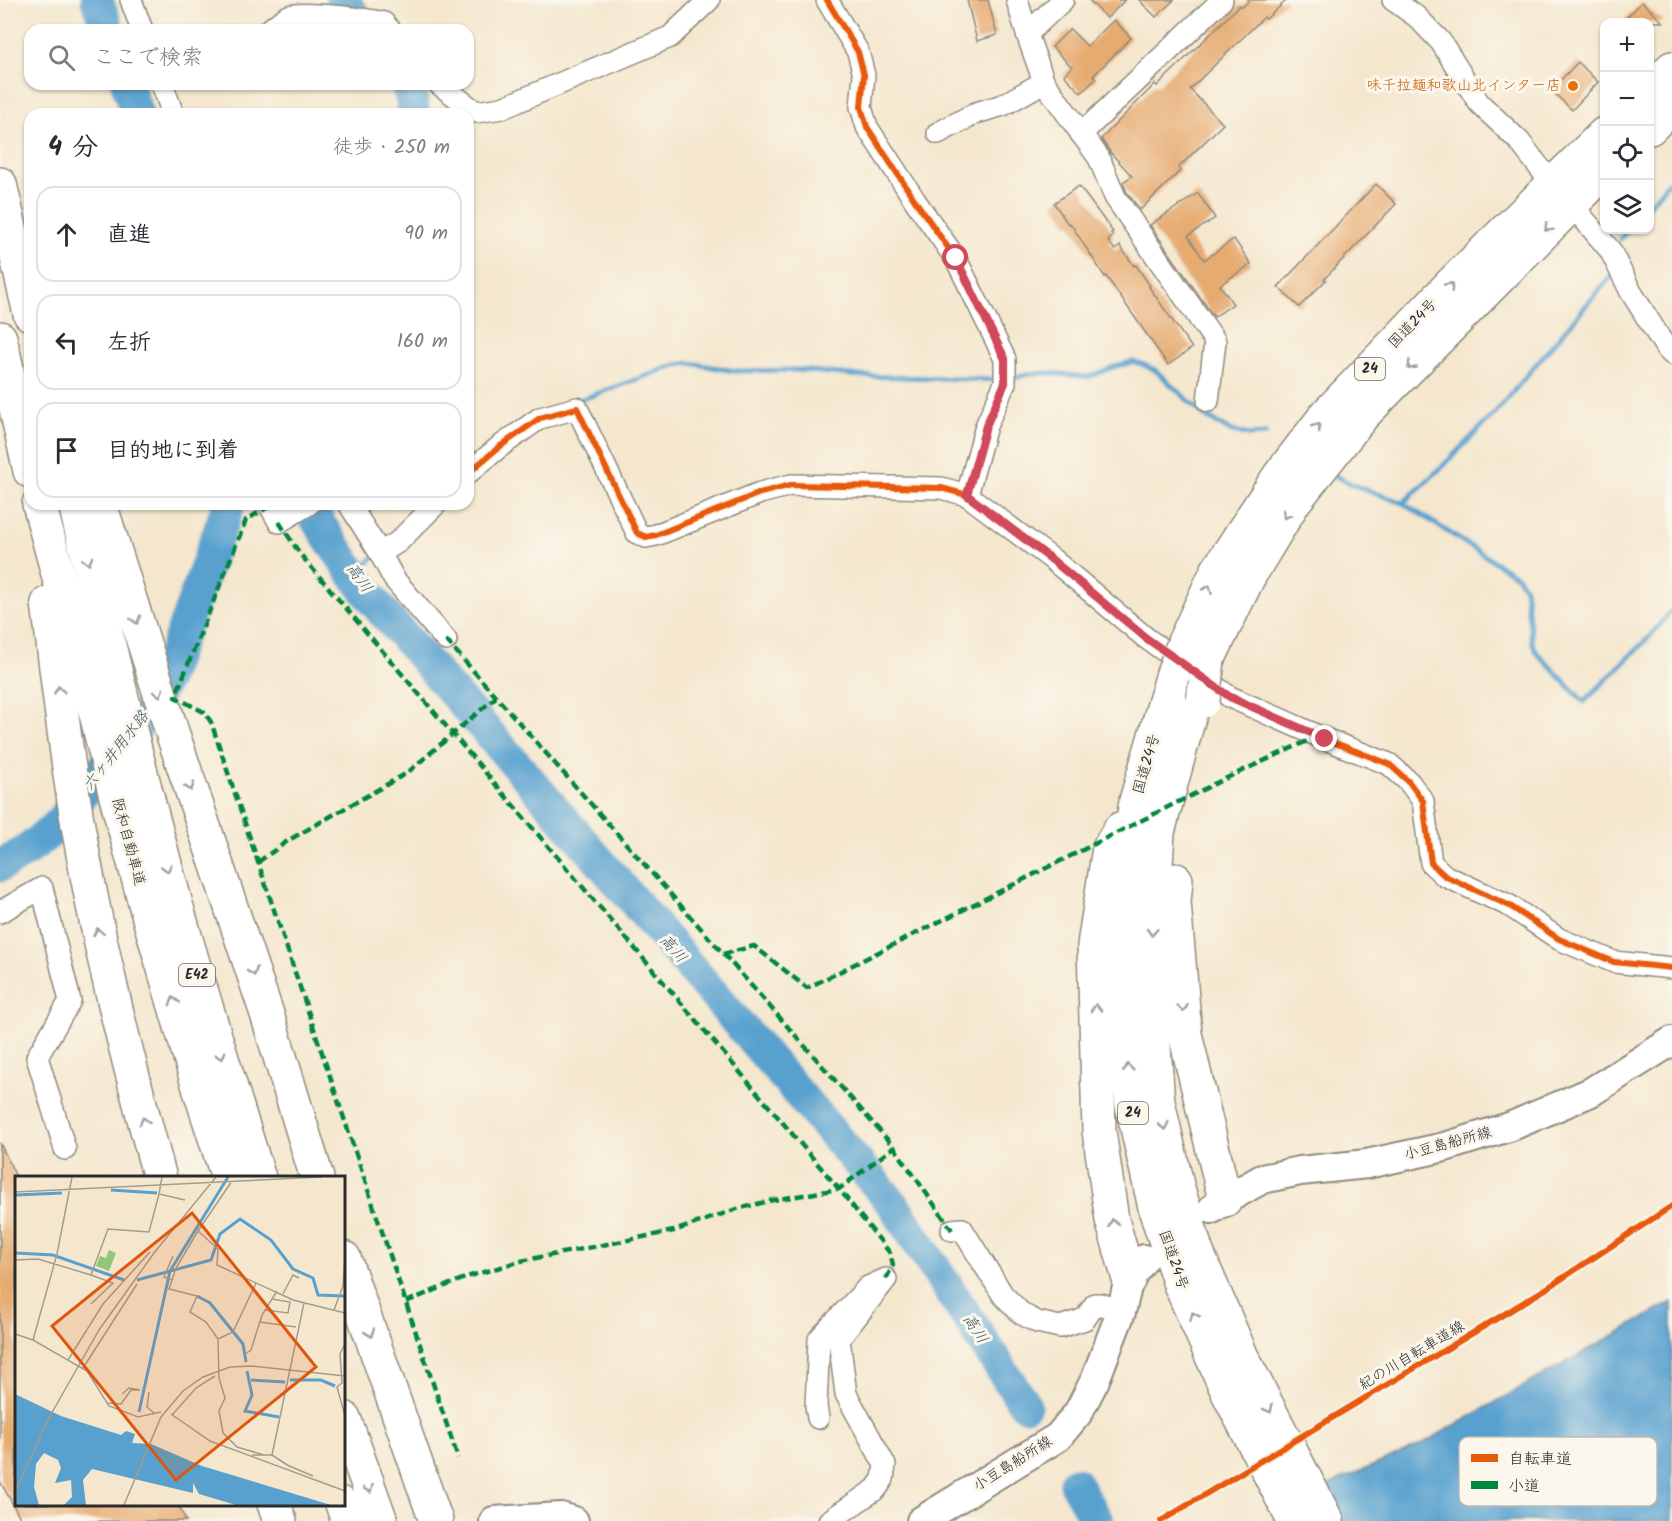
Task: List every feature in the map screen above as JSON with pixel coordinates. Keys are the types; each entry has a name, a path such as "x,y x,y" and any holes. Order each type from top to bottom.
{"highway":[{"path":"1654,86 1672,68"},
{"path":"1652,126 1672,106"},
{"name":"国道24号","path":"1145,837 1178,787 1196,651 1248,578 1300,493 1363,415 1562,194 1600,141"},
{"name":"国道24号","path":"1562,194 1600,175"},
{"path":"1,188 24,263"},
{"path":"1,188 24,288"},
{"path":"0,338 24,444"},
{"path":"38,510 66,748 80,836 102,953 129,1066 159,1176"},
{"name":"阪和自動車道","path":"39,510 97,718 117,801 190,1058 227,1176"},
{"name":"阪和自動車道","path":"76,510 120,693 180,918 258,1176"},
{"path":"102,510 171,732 267,1014 316,1176"},
{"name":"国道24号","path":"1190,691 1136,801 1145,837 1149,978 1158,1102 1177,1185 1230,1363 1328,1521"},
{"name":"24","path":"1145,837 1174,902 1185,1034 1218,1204"},
{"name":"24","path":"1137,1269 1112,1220 1100,1131 1094,945 1145,837"},
{"path":"345,1261 436,1521"},
{"name":"国道24号","path":"1230,1363 1229,1395 1294,1521"},
{"path":"345,1421 381,1521"},
{"path":"274,1506 280,1521"},
{"path":"343,1506 348,1521"}],"main road":[{"name":"小豆島船所線","path":"1218,1204 1262,1179 1300,1171 1367,1164 1445,1147 1512,1126 1591,1092 1672,1041"},
{"name":"小豆島船所線","path":"921,1521 1058,1437 1078,1413 1095,1380 1137,1269"},
{"path":"494,1521 561,1517 574,1521"}],"street":[{"path":"131,0 140,24"},
{"path":"474,110 502,108 670,37 709,0"},
{"path":"827,0 858,52 864,75 861,107 867,127 956,258 1005,359 1005,379 986,426 967,495"},
{"path":"1017,0 1044,82 1099,158 1115,197 1215,341 1208,401"},
{"path":"1027,34 1063,0"},
{"path":"1081,134 1222,0"},
{"path":"1393,0 1417,17 1442,42 1479,102 1519,141 1610,250 1631,292 1672,354"},
{"path":"277,24 290,15 334,16 378,24"},
{"path":"938,133 976,113 1003,105 1044,82"},
{"path":"164,90 171,108"},
{"path":"447,90 471,108"},
{"path":"474,468 540,418 577,408 637,532 646,537 656,536 760,493 791,485 941,489 967,495 1052,560 1146,638 1230,697 1325,739 1389,764 1408,782 1423,801 1431,863 1445,876 1510,906 1559,939 1614,962 1672,968"},
{"path":"353,510 394,579 446,640"},
{"path":"380,553 398,542 430,510"},
{"path":"0,912 42,888 70,1001 37,1057 64,1149"},
{"path":"952,1230 962,1229 1003,1295 1022,1314 1037,1322 1060,1327 1085,1318 1095,1304 1121,1312"},
{"path":"818,1418 816,1406 819,1339 868,1287 886,1279 839,1339 846,1394 885,1465 883,1479 876,1489 829,1521"}],"water":[{"path":"1672,1302 1672,1521 1274,1521 1299,1498 1418,1446"}],"building":[{"path":"967,0 988,0 997,35 977,41"},
{"path":"1089,0 1125,0 1107,18"},
{"path":"1139,0 1174,0 1156,17"},
{"path":"1248,0 1287,0 1266,19 1264,17 1190,89 1223,124 1178,168 1181,170 1140,210 1126,191 1123,182 1132,176 1101,139 1155,84 1157,86 1240,5 1242,7"},
{"path":"1642,2 1663,22 1654,22 1654,18 1626,18"},
{"path":"1114,20 1131,38 1093,76 1096,79 1081,93 1064,75 1072,67 1052,47 1070,29 1087,46"},
{"path":"1578,62 1598,82 1572,110 1551,90"},
{"path":"1376,184 1396,204 1299,307 1278,287"},
{"path":"1079,186 1113,232 1111,233 1113,236 1108,241 1115,250 1120,246 1134,266 1136,265 1192,348 1168,365 1054,203"},
{"path":"1198,193 1215,218 1188,236 1204,260 1234,239 1251,264 1220,285 1233,304 1214,317 1150,225"},
{"path":"0,1143 16,1176 15,1506 179,1506 186,1521 22,1521 0,1481"}],"waterway":[{"name":"高川","path":"97,0 106,24"},
{"name":"六ヶ井用水路","path":"342,0 360,24"},
{"name":"高川","path":"129,90 135,108"},
{"name":"六ヶ井用水路","path":"409,90 413,108"},
{"path":"1654,199 1672,178"},
{"path":"1620,239 1624,234"},
{"path":"1403,503 1494,414 1612,275"},
{"path":"1011,379 1029,374 1048,373 1089,377 1133,362 1155,370 1205,416 1229,430 1249,435 1266,434"},
{"path":"577,401 676,365 690,363 735,371 801,370 861,376 1001,380"},
{"path":"1332,474 1351,484 1403,503 1518,577 1525,588 1532,642 1537,653 1584,702 1651,635 1672,610"},
{"name":"六ヶ井用水路","path":"0,866 26,851 55,828 146,715 166,677 227,510"},
{"name":"高川","path":"310,510 356,578 382,611 892,1203 1025,1405"},
{"path":"356,578 372,558"},
{"name":"高川","path":"1075,1483 1097,1521"}],"marked path":[{"path":"263,510 246,520 175,697 204,712 211,722 458,1458"},
{"path":"279,522 300,554 839,1189 890,1253 893,1265 886,1279"},
{"path":"446,640 894,1147 952,1230"},
{"path":"258,862 289,840 407,773 496,697"},
{"path":"723,954 754,946 807,988 1218,782 1318,736"},
{"path":"406,1302 470,1276 521,1261 674,1231 737,1209 773,1200 839,1189 894,1147"}],"cycle path":[{"path":"827,0 858,52 864,75 861,107 867,127 956,259 1005,359 1005,383 986,426 967,495"},
{"path":"474,468 540,418 577,408 637,533 646,537 760,493 791,485 941,488 967,495 1052,559 1146,638 1230,697 1325,739 1389,764 1409,782 1423,801 1431,863 1445,876 1510,906 1559,939 1614,962 1672,968"},
{"name":"紀の川自転車道線","path":"1161,1521 1549,1287 1672,1206"}],"place":[{"name":"味千拉麺和歌山北インター店","path":"1573,86"}],"route":[{"path":"956,258 1005,359 1005,383 986,426 967,495 1052,560 1146,638 1230,697 1325,739"}]}
